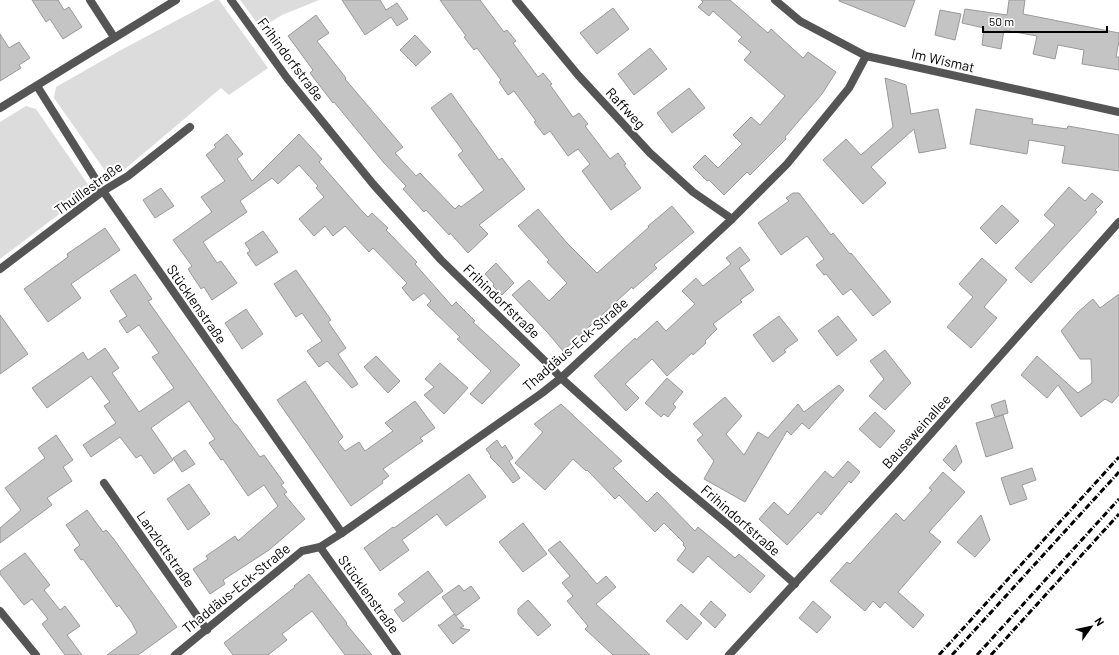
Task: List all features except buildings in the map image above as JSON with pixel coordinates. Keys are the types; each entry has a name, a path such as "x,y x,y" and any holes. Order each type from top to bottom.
{"street":[{"path":"90,0 114,37"},
{"path":"0,108 176,0"},
{"name":"Frihindorfstraße","path":"231,0 287,78 373,184 441,260 561,378 669,475 795,584"},
{"name":"Raffweg","path":"516,0 578,75 650,153 692,192 732,219"},
{"name":"Im Wismat","path":"775,0 800,21 866,56 1119,112"},
{"name":"Thaddäus-Eck-Straße","path":"175,655 302,551 320,547 342,533 535,398 561,378 732,219 788,164 849,88 866,56"},
{"name":"Stücklenstraße","path":"37,86 103,191 342,533"},
{"name":"Thuillestraße","path":"0,269 103,191 128,176 190,127"},
{"name":"Bauseweinallee","path":"729,655 896,473 1119,222"},
{"name":"Lanzlottstraße","path":"104,483 207,630"},
{"name":"Stücklenstraße","path":"320,547 397,655"},
{"path":"0,611 36,655"}],"shaded area":[{"path":"215,0 219,0 268,68 229,95 221,88 119,174 108,175 54,98 56,87 121,50"},
{"path":"240,0 319,0 282,15 261,28"},
{"path":"26,106 36,109 89,186 87,193 0,259 0,122"}],"railway":[{"path":"939,655 1119,457"},
{"path":"952,655 1119,472"},
{"path":"977,655 1119,499"},
{"path":"991,655 1119,514"}]}
